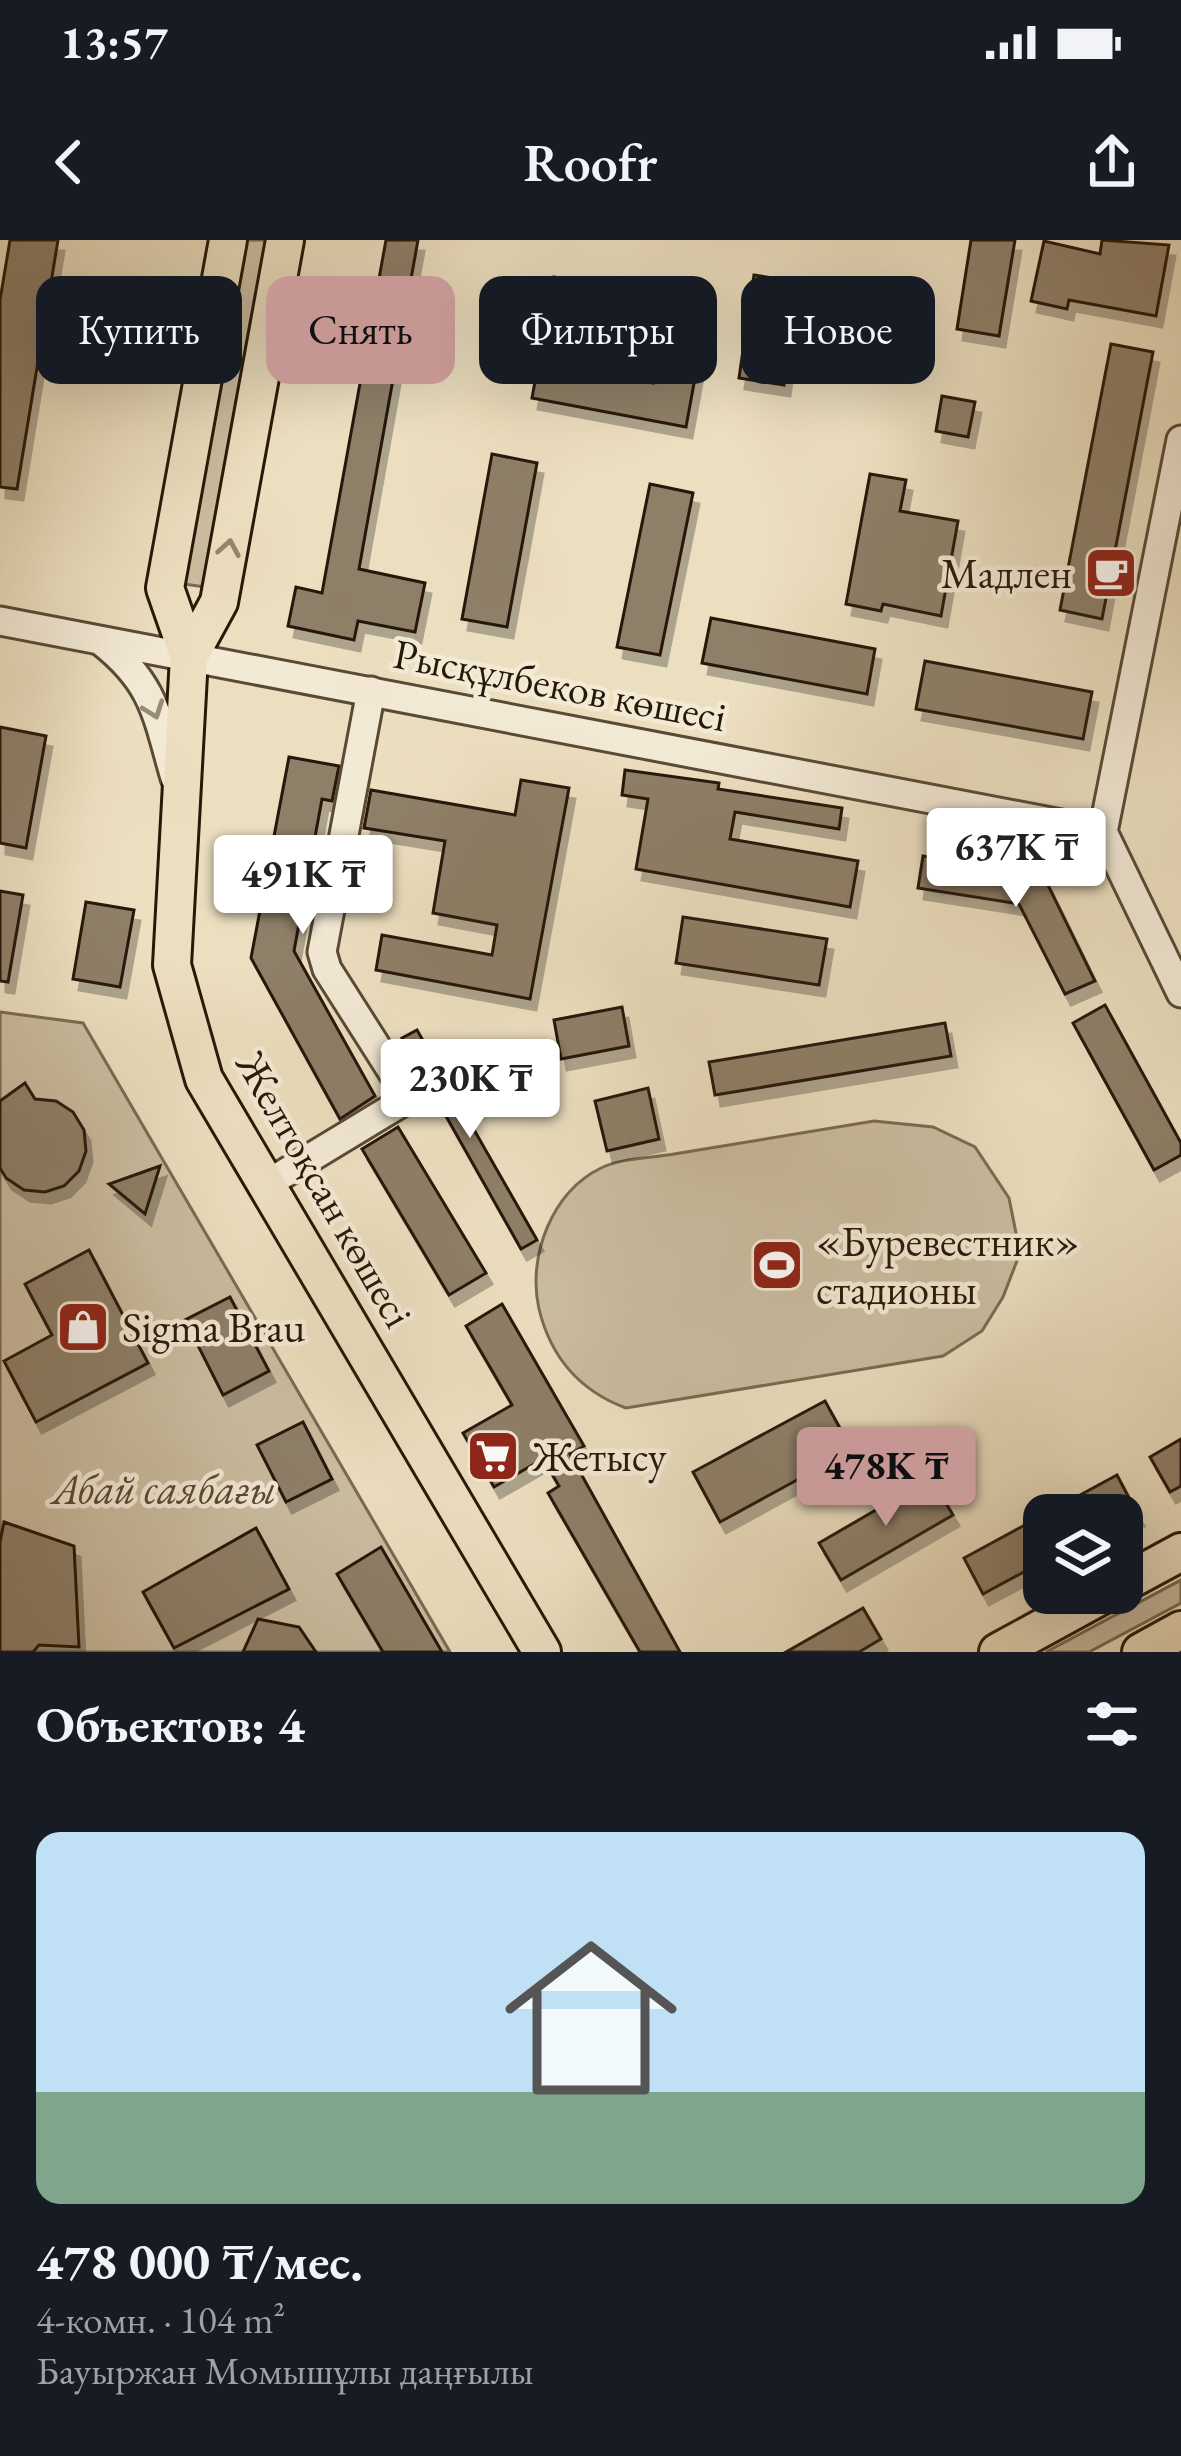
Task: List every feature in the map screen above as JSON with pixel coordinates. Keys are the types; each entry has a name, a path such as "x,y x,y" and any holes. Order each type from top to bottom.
{"main road":[{"path":"189,656 165,588 228,240"},
{"path":"189,656 219,602 285,240"},
{"name":"Желтоқсан көшесі","path":"189,656 172,965 204,1079 542,1652"},
{"path":"1143,1573 1181,1552"},
{"path":"998,1652 1068,1614"},
{"path":"1141,1652 1181,1630"}],"street":[{"path":"1181,440 1103,832 1181,993"},
{"name":"Рысқұлбеков көшесі","path":"0,621 1103,832"},
{"path":"99,640 131,665 154,702 181,798"},
{"path":"267,1184 409,1098 327,969 322,952 371,691"}],"green space":[{"path":"247,240 269,240 205,587 184,584 221,384 242,384 240,276"},
{"name":"Абай саябағы","path":"0,1012 83,1023 450,1652 0,1652"},
{"name":"«Буревестник» стадионы","path":"874,1121 933,1127 975,1147 1009,1198 1020,1253 1003,1297 982,1331 943,1356 626,1408 595,1392 570,1370 544,1327 537,1268 540,1247 557,1209 584,1179 627,1160"},
{"path":"1181,1580 1181,1603 1089,1652 1046,1652 1117,1614 1143,1614 1143,1600"}],"building":[{"path":"10,240 58,240 52,276 36,276 36,374 17,489 0,487 0,300"},
{"path":"386,240 418,240 412,276 379,276"},
{"path":"971,240 1015,240 999,336 957,329"},
{"path":"1102,240 1169,245 1156,316 1069,300 1067,309 1031,301 1044,241 1100,254"},
{"path":"1111,344 1153,352 1102,619 1060,610"},
{"path":"360,384 392,384 359,569 425,583 415,632 358,621 354,640 288,626 296,587 322,593"},
{"path":"535,384 694,384 686,427 532,398"},
{"path":"942,396 975,402 968,437 936,431"},
{"path":"492,454 537,463 507,627 462,619"},
{"path":"870,474 906,480 900,511 958,521 941,616 883,604 881,611 846,604"},
{"path":"650,484 693,493 660,655 617,647"},
{"path":"711,618 875,649 867,694 702,663"},
{"path":"925,661 1092,692 1083,739 916,709"},
{"path":"0,727 46,736 26,848 0,843"},
{"path":"289,757 339,766 332,801 322,799 294,951 375,1096 340,1119 251,958"},
{"path":"625,770 842,808 839,829 735,812 730,839 858,861 850,907 636,869 648,799 622,795"},
{"path":"521,780 569,788 530,999 376,970 382,935 492,955 497,925 433,913 445,841 364,828 371,790 515,815"},
{"path":"923,856 1044,877 1095,981 1065,994 1019,904 918,888"},
{"path":"0,891 23,895 8,982 0,981"},
{"path":"86,902 134,910 120,987 73,979"},
{"path":"683,917 827,939 819,985 676,963"},
{"path":"1105,1005 1181,1143 1181,1155 1154,1170 1073,1023"},
{"path":"622,1007 629,1046 561,1059 554,1020"},
{"path":"945,1023 951,1056 715,1095 709,1062"},
{"path":"417,1030 537,1240 521,1249 402,1038"},
{"path":"25,1083 35,1099 56,1101 73,1112 84,1130 86,1151 79,1171 64,1186 45,1192 24,1190 0,1168 0,1101"},
{"path":"648,1088 659,1139 607,1151 595,1101"},
{"path":"398,1127 486,1273 449,1295 362,1149"},
{"path":"160,1166 145,1214 109,1184"},
{"path":"89,1250 148,1363 36,1422 4,1361 52,1335 25,1284"},
{"path":"230,1297 269,1371 223,1395 185,1320"},
{"path":"502,1304 584,1446 570,1454 680,1652 640,1652 548,1493 559,1486 543,1459 494,1487 463,1433 512,1405 466,1326"},
{"path":"825,1401 852,1450 720,1522 693,1472"},
{"path":"303,1422 332,1479 286,1502 257,1445"},
{"path":"1181,1439 1181,1486 1170,1492 1150,1457"},
{"path":"1117,1475 1127,1494 1082,1494"},
{"path":"931,1478 953,1515 841,1580 819,1543"},
{"path":"4,1522 74,1546 79,1647 39,1645 33,1652 0,1652"},
{"path":"1023,1526 1023,1572 983,1594 964,1558"},
{"path":"256,1528 289,1589 174,1648 143,1592"},
{"path":"381,1547 442,1652 383,1652 337,1574"},
{"path":"863,1608 881,1639 859,1652 786,1652"},
{"path":"258,1619 299,1627 316,1652 243,1652"}],"place":[{"name":"Мадлен","path":"1111,573"},
{"name":"«Буревестник» стадионы","path":"777,1265"},
{"name":"Sigma Brau","path":"83,1327"},
{"name":"Жетысу","path":"493,1456"}]}
